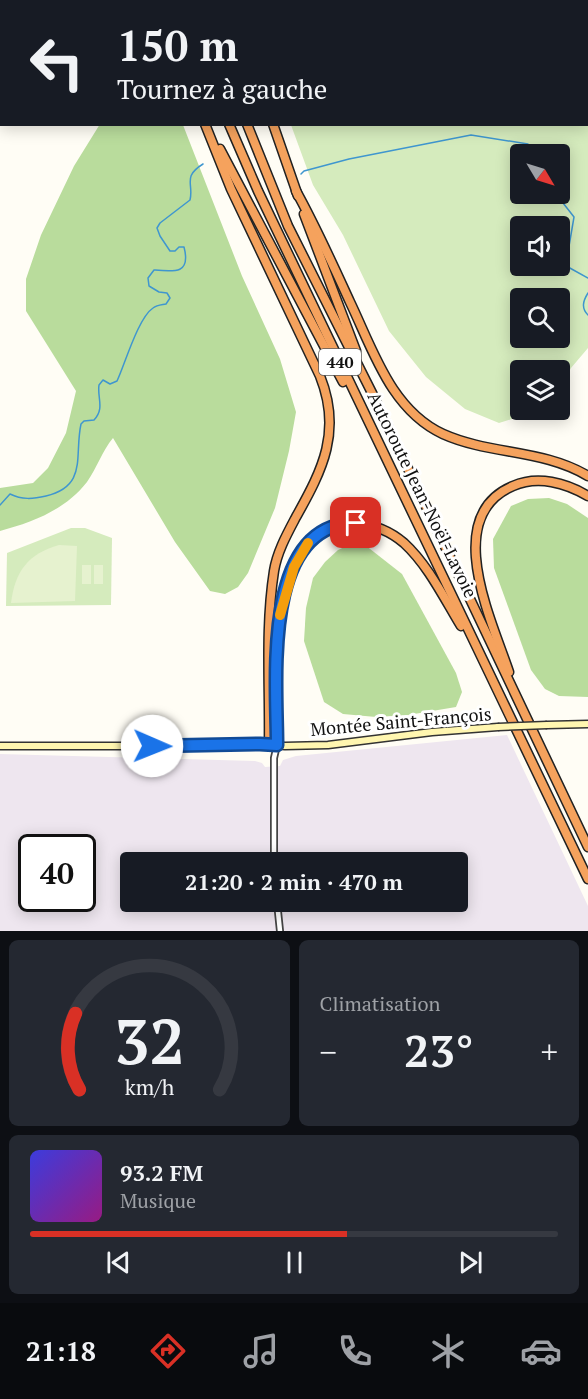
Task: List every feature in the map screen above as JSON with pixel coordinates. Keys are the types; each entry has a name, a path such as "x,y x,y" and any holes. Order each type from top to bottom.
{"highway":[{"path":"208,126 390,468"},
{"path":"208,126 231,189 320,375 327,396 330,416 328,444 322,469 286,537 274,570 270,626 273,745"},
{"name":"Autoroute Jean-Noël-Lavoie","path":"230,126 258,191 588,879"},
{"name":"Autoroute Jean-Noël-Lavoie","path":"248,126 285,220 372,393 588,847"},
{"path":"274,126 372,393"},
{"path":"296,191 316,228 379,364 397,395 411,411 432,427 454,438 554,460 588,476"},
{"path":"519,704 478,575 475,549 479,525 495,498 503,491 518,484 533,481 556,483 588,496"},
{"path":"273,745 278,639 284,596 294,567 303,550 317,534 333,526 350,523 367,525 383,530 402,541 424,567 486,667"}],"street":[{"name":"Montée Saint-François","path":"0,746 338,744 432,732 588,724"},
{"path":"273,745 274,852"},
{"path":"278,912 280,931"}],"shaded area":[{"path":"507,735 588,906 588,931 0,931 0,754 255,761 262,763 265,767 280,766 283,760 296,756"}],"green space":[{"path":"99,126 183,126 242,276 280,359 296,412 289,451 275,508 248,573 238,587 225,594 210,591 175,542 113,438 87,482 69,500 48,514 0,531 0,488 33,483 48,468 66,433 76,391 26,311 26,279 41,235 74,166"},
{"path":"291,126 588,126 588,348 570,370 570,360 510,360 510,420 499,423 465,409 426,377 389,331 343,235 313,185"},
{"path":"549,498 567,504 588,518 588,697 559,696 545,689 531,670 494,568 493,539 511,506 528,499"},
{"path":"71,528 85,528 112,538 111,605 6,606 7,553"},
{"path":"351,544 365,545 402,574 456,673 462,692 456,707 408,715 376,717 343,714 324,702 304,641 306,608 313,578 338,550"},
{"path":"59,545 77,546 75,601 11,603 16,582 25,565 39,553"},
{"path":"82,565 91,565 91,584 82,584"},
{"path":"94,565 103,565 103,584 94,584"}],"waterway":[{"path":"301,174 304,171 349,159 471,135 528,144"},
{"path":"0,505 10,494 23,498 46,496 68,485 74,477 81,424 84,421 94,420 97,416 100,403 99,385 103,380 110,384 117,381 132,342 147,313 153,308 166,304 170,298 167,293 159,292 149,286 148,278 154,270 175,271 183,267 186,256 184,247 170,251 157,228 160,223 190,200 191,177 203,164"},
{"path":"564,204 574,217 567,258 568,267 588,278"},
{"path":"588,293 584,304 584,310 588,315"}],"slow traffic":[{"path":"280,615 294,567 308,543"}],"route":[{"path":"152,746 277,745 278,634 282,603 291,573 303,550 317,534 339,524 356,523"}]}
